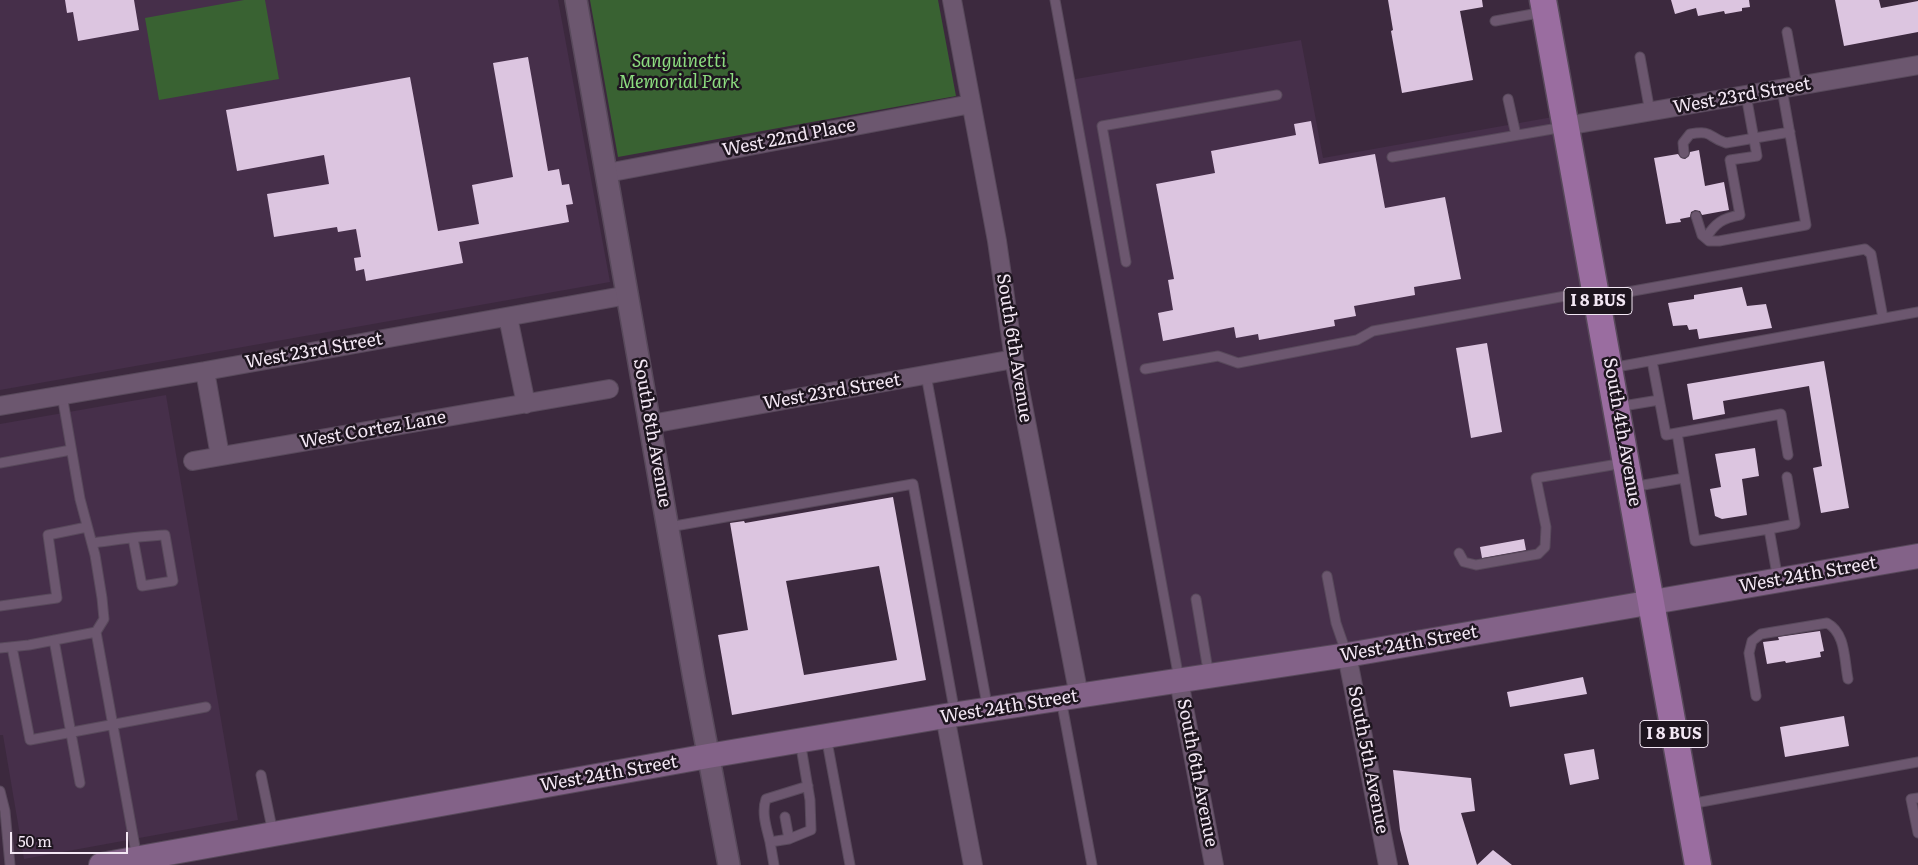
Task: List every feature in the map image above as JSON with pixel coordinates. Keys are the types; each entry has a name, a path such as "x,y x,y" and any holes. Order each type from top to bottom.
{"main road":[{"name":"South 4th Avenue","path":"1544,6 1698,865"},
{"name":"West 24th Street","path":"101,865 800,740 1347,655 1918,556"}],"street":[{"name":"South 8th Avenue","path":"576,0 708,756 729,865"},
{"name":"South 6th Avenue","path":"952,0 997,242 1014,359 1070,698"},
{"name":"West 23rd Street","path":"1566,126 1918,65"},
{"name":"West 22nd Place","path":"607,173 971,104"},
{"name":"West 23rd Street","path":"0,406 628,295"},
{"path":"508,317 526,404"},
{"name":"West 23rd Street","path":"651,424 1014,359"},
{"path":"206,371 220,456"},
{"name":"West Cortez Lane","path":"193,461 609,389"},
{"name":"South 5th Avenue","path":"1347,655 1388,865"},
{"name":"South 6th Avenue","path":"1180,681 1214,865"},
{"path":"950,716 973,865"}],"lane":[{"path":"1055,0 1180,681"},
{"path":"1495,21 1544,6"},
{"path":"1696,216 1698,226 1709,241 1719,241 1806,224 1790,132 1787,32"},
{"path":"1640,57 1650,112"},
{"path":"1126,262 1102,126 1278,95"},
{"path":"1706,238 1717,222 1727,217 1740,215 1730,160 1758,156 1746,95"},
{"path":"1508,99 1516,135"},
{"path":"1392,157 1566,126"},
{"path":"1684,153 1683,143 1690,134 1704,132 1726,143 1790,132"},
{"path":"1145,369 1218,356 1238,363 1357,340 1374,331 1865,249 1871,254 1883,318"},
{"path":"1610,368 1918,312"},
{"path":"1652,361 1666,435 1781,414 1788,455"},
{"path":"926,375 988,710"},
{"path":"62,395 80,499 92,543 104,619 96,632 137,858"},
{"path":"1617,407 1659,400"},
{"path":"1677,433 1696,541 1795,524 1787,477"},
{"path":"0,463 71,450"},
{"path":"1459,553 1464,562 1476,565 1538,554 1545,547 1546,528 1536,478 1629,475 1684,478"},
{"path":"669,527 914,484 950,716"},
{"path":"0,606 57,598 48,535 87,527"},
{"path":"1769,529 1778,580"},
{"path":"92,543 133,538 165,535 173,582 142,586 133,538"},
{"path":"1327,576 1336,623 1347,655"},
{"path":"1196,600 1209,676"},
{"path":"1756,696 1749,654 1752,641 1761,634 1827,623 1835,627 1840,636 1848,679"},
{"path":"0,648 96,632"},
{"path":"54,640 80,783"},
{"path":"12,647 30,740 206,707"},
{"path":"1070,698 1092,865"},
{"path":"826,736 850,865"},
{"path":"770,842 789,839 811,830 812,818 800,740"},
{"path":"1687,805 1918,762"},
{"path":"261,775 274,834"},
{"path":"774,865 764,806 766,799 782,799 808,786"},
{"path":"0,792 5,811 3,839 10,865"},
{"path":"1918,798 1911,799 1918,834"},
{"path":"785,818 789,839"}],"shaded area":[{"path":"0,0 558,0 610,282 0,390"},
{"path":"1301,40 1323,158 1564,115 1652,602 1179,681 1070,80"},
{"path":"166,395 238,820 24,859 3,735 0,735 0,424"}],"green space":[{"path":"244,0 265,0 279,79 159,100 145,18"},
{"name":"Sanguinetti Memorial Park","path":"590,0 938,0 956,96 618,157"}],"building":[{"path":"65,0 134,0 139,30 78,41 73,12 67,13"},
{"path":"1388,0 1482,0 1483,7 1460,11 1473,80 1402,93 1391,31 1393,30"},
{"path":"1671,0 1749,0 1750,7 1742,8 1742,11 1725,14 1724,11 1698,16 1696,8 1675,14"},
{"path":"1835,0 1879,0 1881,8 1918,1 1918,32 1844,46"},
{"path":"528,57 548,171 559,169 562,185 569,184 573,204 566,205 569,222 459,242 463,263 366,281 364,269 356,271 354,258 361,257 356,229 338,232 337,227 274,237 267,194 329,184 324,155 237,171 226,110 410,77 438,231 479,224 472,185 513,177 493,63"},
{"path":"1311,121 1319,164 1375,154 1385,208 1445,197 1461,279 1414,287 1415,295 1354,306 1356,316 1334,320 1335,326 1259,340 1258,334 1236,338 1234,327 1163,341 1158,313 1173,310 1168,280 1174,279 1156,184 1215,173 1211,151 1296,135 1294,124"},
{"path":"1699,150 1705,186 1724,182 1729,210 1702,215 1700,211 1695,210 1691,212 1690,217 1680,219 1681,222 1666,224 1654,158 1678,154 1681,158 1685,159 1689,156 1690,152"},
{"path":"1742,287 1747,306 1766,304 1772,328 1699,339 1697,329 1689,330 1687,325 1673,326 1668,303 1694,299 1694,295"},
{"path":"1487,343 1502,432 1471,438 1456,348"},
{"path":"1824,361 1849,508 1821,513 1813,468 1822,466 1809,386 1723,401 1725,414 1693,420 1687,384"},
{"path":"1755,448 1759,476 1742,479 1747,515 1722,519 1715,516 1710,489 1721,487 1715,454"},
{"path":"893,497 926,680 732,715 718,635 748,630 730,523 744,521 745,523","holes":["879,566 897,660 804,675 786,581"]},
{"path":"1524,539 1526,550 1482,558 1480,547"},
{"path":"1820,631 1824,651 1820,652 1821,657 1767,664 1763,642 1779,640 1778,637"},
{"path":"1583,677 1587,694 1510,707 1507,692"},
{"path":"1844,716 1849,746 1785,757 1780,727"},
{"path":"1594,749 1599,779 1570,785 1564,754"},
{"path":"1393,770 1471,778 1475,811 1461,813 1477,865 1409,865 1400,830"},
{"path":"1493,850 1512,865 1477,865"}]}
